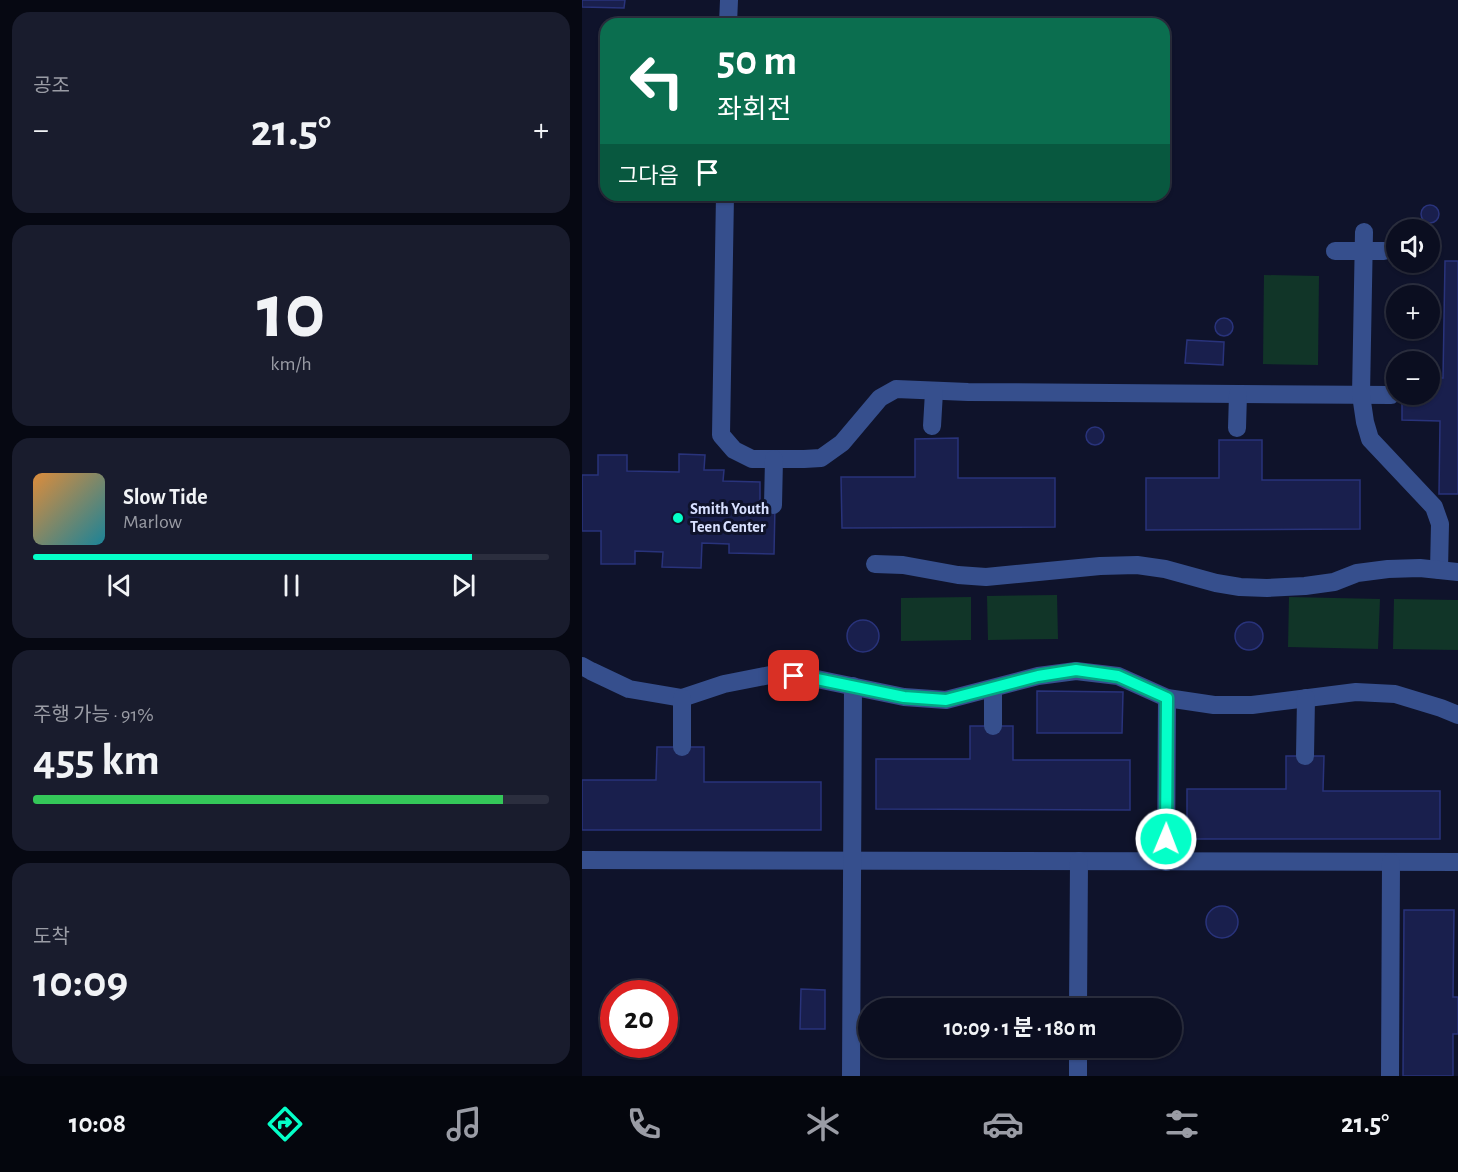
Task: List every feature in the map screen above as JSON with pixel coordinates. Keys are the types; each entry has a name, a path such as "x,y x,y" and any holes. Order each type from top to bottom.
{"lane":[{"path":"728,18 729,0"},
{"path":"725,201 721,435 734,450 752,459 821,458 842,443 880,398 896,389 934,392 1386,395"},
{"path":"1364,232 1361,394 1365,422 1370,439 1434,507 1440,524 1439,570"},
{"path":"1335,251 1384,251"},
{"path":"932,426 934,392"},
{"path":"1237,428 1238,394"},
{"path":"774,459 774,505"},
{"path":"874,564 903,565 958,575 986,576 1137,565 1165,569 1232,586 1266,588 1315,585 1334,582 1358,573 1388,569 1420,568 1458,572"},
{"path":"582,666 629,689 682,698 724,684 775,674 812,678 904,697 946,700 1038,676 1076,670 1118,676 1167,698 1214,705 1252,705 1356,692 1395,694 1458,715"},
{"path":"851,1076 853,686"},
{"path":"993,689 993,726"},
{"path":"682,698 682,747"},
{"path":"1166,861 1167,698"},
{"path":"1305,756 1306,698"},
{"path":"582,860 1458,862"},
{"path":"1078,998 1079,861"},
{"path":"1390,1076 1391,862"},
{"path":"1078,1058 1078,1076"}],"green space":[{"path":"1264,275 1319,276 1318,365 1263,364"},
{"path":"1057,595 1058,639 988,640 987,596"},
{"path":"971,597 971,640 901,641 901,598"},
{"path":"1289,597 1380,599 1378,649 1288,647"},
{"path":"1394,599 1458,600 1458,650 1393,649"}],"building":[{"path":"582,0 625,0 624,8 582,7"},
{"path":"1430,205 1438,211 1437,219 1423,219 1421,214 1424,208"},
{"path":"1445,261 1458,261 1458,494 1439,494 1440,421 1402,420 1402,405 1440,405 1440,378 1443,378"},
{"path":"1224,318 1230,321 1233,327 1230,333 1224,336 1218,333 1215,327 1218,321"},
{"path":"1187,340 1224,342 1223,365 1185,363"},
{"path":"1095,427 1101,430 1104,436 1101,442 1095,445 1089,442 1086,436 1089,430"},
{"path":"958,438 958,478 1055,478 1055,527 842,528 841,477 915,477 915,439"},
{"path":"1219,440 1262,440 1262,480 1360,480 1360,529 1146,530 1146,478 1219,478"},
{"name":"Smith Youth Teen Center","path":"679,454 705,455 704,470 724,470 723,481 760,482 760,505 775,505 774,554 729,553 729,544 702,543 701,568 662,567 663,552 635,551 635,564 601,564 601,531 582,531 582,475 598,475 598,455 627,455 627,471 679,472"},
{"path":"863,620 875,624 879,636 875,648 863,652 851,648 847,636 851,624"},
{"path":"1249,622 1259,626 1263,636 1259,646 1249,650 1239,646 1235,636 1239,626"},
{"path":"1037,691 1123,692 1122,733 1037,733"},
{"path":"970,726 1013,726 1013,760 1130,760 1130,810 876,809 876,759 970,759"},
{"path":"657,747 704,747 704,782 821,782 821,830 582,830 582,780 656,780"},
{"path":"1286,756 1324,756 1323,791 1440,791 1440,839 1187,839 1187,789 1286,789"},
{"path":"1222,906 1234,910 1238,922 1234,934 1222,938 1210,934 1206,922 1210,910"},
{"path":"1404,910 1454,910 1453,997 1458,997 1458,1034 1453,1034 1453,1076 1403,1076"},
{"path":"801,989 825,990 825,1029 800,1029"}],"place":[{"name":"Smith Youth Teen Center","path":"678,518"}],"route":[{"path":"794,676 904,697 946,700 1038,676 1076,670 1118,676 1167,698 1166,839"}]}
